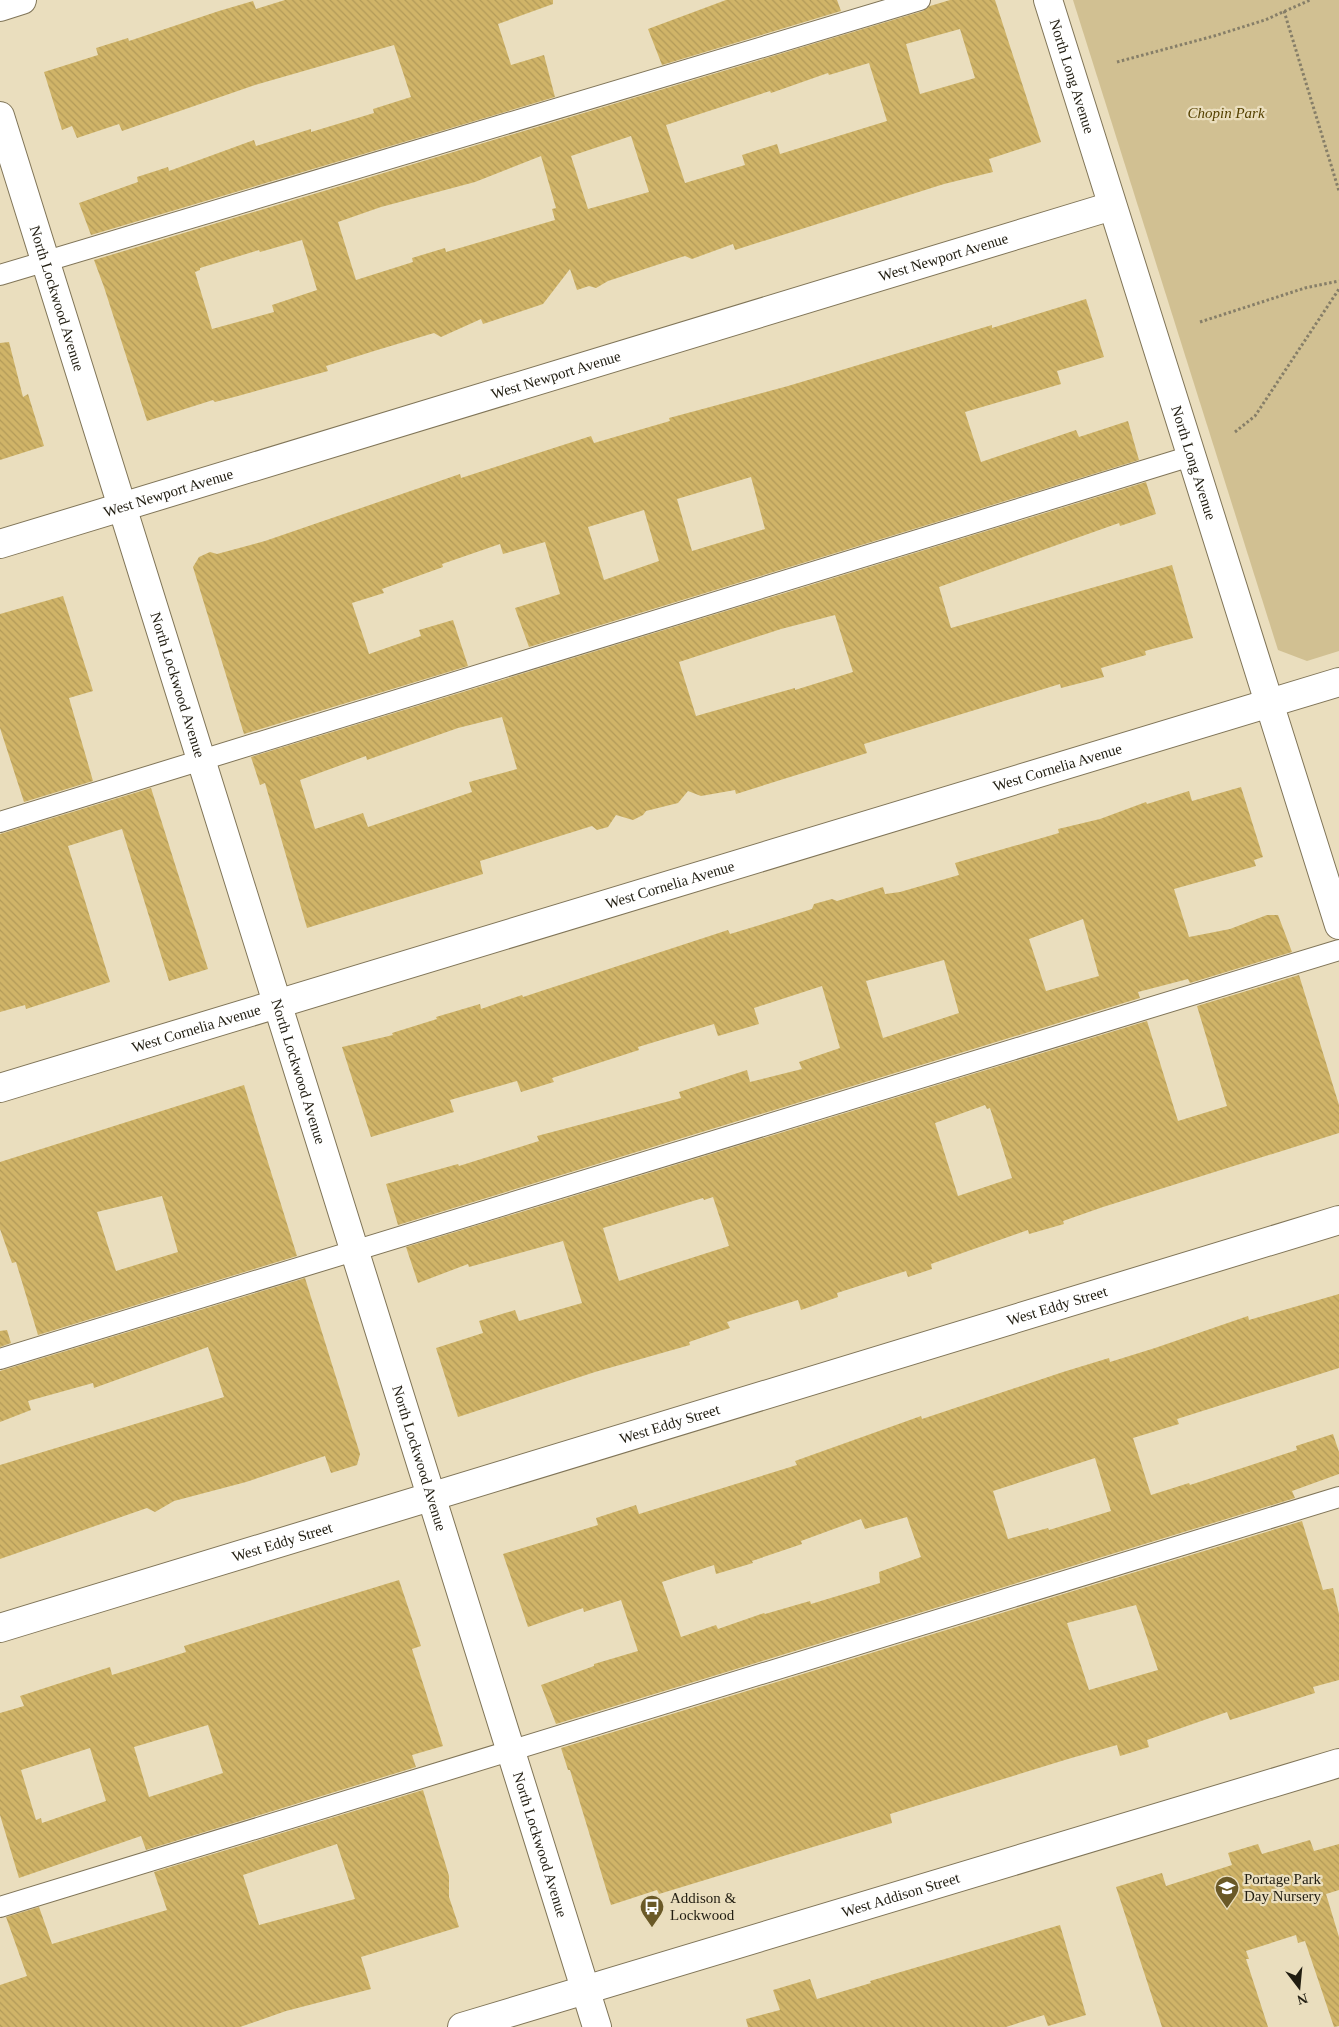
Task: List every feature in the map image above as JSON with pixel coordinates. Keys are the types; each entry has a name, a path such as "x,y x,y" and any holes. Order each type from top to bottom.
{"street":[{"path":"0,7 22,0"},
{"name":"North Long Avenue","path":"1048,0 1339,925"},
{"name":"North Lockwood Avenue","path":"0,116 597,2027"},
{"name":"West Newport Avenue","path":"0,544 1112,206"},
{"name":"West Cornelia Avenue","path":"0,1088 1339,682"},
{"name":"West Eddy Street","path":"0,1628 1339,1220"},
{"name":"West Addison Street","path":"462,2027 1339,1764"}],"lane":[{"path":"0,275 920,0"},
{"path":"0,822 1191,456"},
{"path":"0,1359 1339,950"},
{"path":"0,1907 1339,1497"}],"path":[{"path":"1117,62 1214,36 1310,0"},
{"path":"1284,11 1339,191"},
{"path":"1200,322 1305,288 1339,280"},
{"path":"1235,432 1255,416 1339,289"}],"green space":[{"name":"Chopin Park","path":"1073,0 1339,0 1339,651 1307,661 1278,650"}],"building":[{"path":"285,0 553,0 553,4 498,24 511,65 544,55 555,97 91,235 79,203 138,182 137,177 168,167 169,171 254,140 256,146 311,129 311,132 374,113 373,109 411,97 394,45 255,85 122,131 119,124 77,138 72,126 62,130 44,72 98,55 96,48 128,38 129,41 253,1 256,9"},
{"path":"726,0 837,0 841,11 662,65 648,29"},
{"path":"950,0 995,0 1041,142 989,159 993,172 944,184 735,250 733,244 692,259 685,256 608,281 596,288 589,286 577,290 570,269 543,304 483,324 481,319 441,337 434,333 374,351 326,366 328,371 215,402 213,400 147,421 94,260 923,11 930,6","holes":["960,29 975,78 920,94 906,44","869,63 887,121 780,154 777,144 742,155 745,165 685,183 666,125 770,91 771,93 828,73 829,75","631,136 649,192 588,209 571,156","541,156 556,208 552,209 555,220 446,252 445,248 412,258 413,262 356,280 338,222 381,207 475,182","302,240 317,290 272,305 274,312 212,329 195,272 200,270 200,268 259,250 260,252"]},
{"path":"1086,299 1104,357 1057,371 1061,384 965,412 981,462 1076,430 1079,437 1128,421 1139,460 529,647 515,608 560,594 545,542 503,554 500,544 442,564 443,567 382,589 384,593 352,603 369,654 421,636 419,630 453,620 468,666 244,734 193,567 199,557 210,552 217,554 265,541 460,474 461,478 591,436 594,443 670,421 669,418 788,386 992,325 992,328","holes":["751,477 765,529 692,551 677,499","644,510 659,561 604,580 588,527"]},
{"path":"9,342 23,397 28,394 44,446 0,460 0,343"},
{"path":"1146,482 1156,514 1120,526 1119,523 939,587 951,628 1172,565 1193,638 1145,651 1146,655 1101,668 1104,677 1061,688 1060,684 864,744 867,753 736,794 735,790 701,796 688,791 678,803 646,811 643,815 633,820 616,815 608,827 597,830 592,826 480,861 483,874 307,928 265,783 260,785 251,757","holes":["835,615 853,672 795,690 795,688 696,716 679,662 781,629","502,717 517,769 469,782 472,792 368,827 363,813 315,829 300,780 366,756 367,760 458,728"]},
{"path":"63,596 93,691 69,698 93,781 24,802 0,728 0,614"},
{"path":"1241,787 1263,857 1254,860 1256,866 1174,889 1189,937 1230,929 1267,915 1278,915 1292,952 1190,983 1188,979 1138,992 1140,998 398,1225 386,1184 458,1164 459,1166 539,1141 537,1136 681,1098 679,1092 747,1070 750,1082 802,1069 799,1062 840,1048 822,986 754,1008 759,1024 718,1036 714,1024 638,1047 639,1050 552,1078 554,1082 521,1092 517,1081 450,1100 454,1112 371,1137 342,1047 393,1035 392,1033 437,1019 436,1017 480,1004 481,1009 522,995 523,997 728,930 730,934 812,909 814,904 832,899 837,901 883,887 885,894 900,892 959,875 955,863 1059,833 1058,829 1100,819 1146,802 1147,804 1189,791 1192,801","holes":["1083,919 1099,976 1046,991 1029,939","944,960 959,1013 883,1038 866,981"]},
{"path":"151,788 208,969 169,981 122,829 68,846 110,982 26,1009 25,1005 0,1012 0,834"},
{"path":"1299,975 1339,1105 1339,1133 1103,1207 1063,1221 1064,1224 1029,1234 1028,1230 931,1264 932,1269 908,1277 906,1271 837,1293 838,1297 801,1310 798,1300 727,1322 730,1328 689,1342 690,1345 595,1372 458,1417 436,1348 483,1333 479,1321 515,1310 519,1321 582,1303 563,1241 469,1267 468,1264 418,1283 406,1247 1147,1021 1178,1121 1227,1106 1197,1006","holes":["985,1105 987,1109 990,1108 1012,1178 958,1196 935,1123","713,1197 729,1246 619,1281 603,1228 703,1198 704,1200"]},
{"path":"244,1085 297,1256 38,1335 16,1262 12,1263 0,1229 0,1162","holes":["162,1196 178,1252 116,1271 97,1212"]},
{"path":"305,1278 360,1454 357,1465 331,1473 325,1456 246,1482 174,1501 155,1512 147,1508 0,1559 0,1465 224,1397 208,1347 94,1388 93,1383 28,1401 31,1410 0,1422 0,1371"},
{"path":"1339,1294 1339,1368 1177,1419 1179,1424 1133,1438 1151,1495 1189,1483 1190,1485 1297,1450 1296,1446 1333,1434 1339,1452 1339,1474 1292,1491 1295,1498 556,1724 541,1685 594,1666 594,1664 638,1651 621,1600 584,1612 583,1608 528,1627 503,1554 598,1525 596,1518 636,1505 639,1514 797,1465 795,1461 921,1416 922,1419 1109,1358 1110,1362 1248,1316 1249,1320","holes":["1095,1458 1111,1511 1049,1530 1048,1528 1008,1539 993,1491","907,1517 921,1557 879,1572 880,1583 811,1604 810,1601 764,1613 718,1629 716,1625 681,1637 662,1582 714,1565 716,1574 753,1563 752,1561 802,1544 801,1541 861,1519 865,1529"]},
{"path":"7,1330 11,1343 0,1347 0,1331"},
{"path":"1302,1521 1323,1590 1333,1588 1339,1614 1339,1680 1313,1687 1315,1693 1230,1720 1227,1712 1147,1740 1149,1747 1120,1756 1117,1745 1068,1759 890,1814 892,1823 659,1894 657,1890 611,1905 570,1770 568,1770 561,1748","holes":["1136,1605 1158,1670 1089,1690 1067,1623"]},
{"path":"399,1580 421,1646 412,1649 443,1746 412,1755 416,1767 146,1850 141,1836 19,1878 0,1815 0,1713 24,1706 20,1696 110,1667 112,1675 186,1652 184,1646","holes":["208,1725 223,1773 149,1797 134,1747","90,1748 106,1801 42,1823 41,1818 36,1820 21,1770"]},
{"path":"423,1790 449,1876 449,1897 459,1927 361,1957 371,1989 286,2011 240,2027 0,2027 0,1985 27,1976 6,1917 39,1907 52,1944 167,1910 154,1872","holes":["337,1844 355,1899 259,1925 243,1875"]},
{"path":"1310,1840 1314,1851 1339,1844 1339,1890 1326,1894 1339,1937 1339,2026 1334,2027 1305,1941 1298,1943 1296,1935 1246,1951 1249,1959 1246,1959 1268,2027 1162,2027 1116,1887 1162,1873 1166,1886 1232,1865 1228,1853 1258,1844 1262,1854"},
{"path":"1060,1925 1086,2015 1048,2026 1044,2015 1006,2027 748,2027 746,2019 780,2010 773,1990 810,1979 817,1999 871,1983 870,1981"}],"place":[{"name":"Portage Park Day Nursery","path":"1227,1909"},
{"name":"Addison & Lockwood","path":"652,1928"}]}
